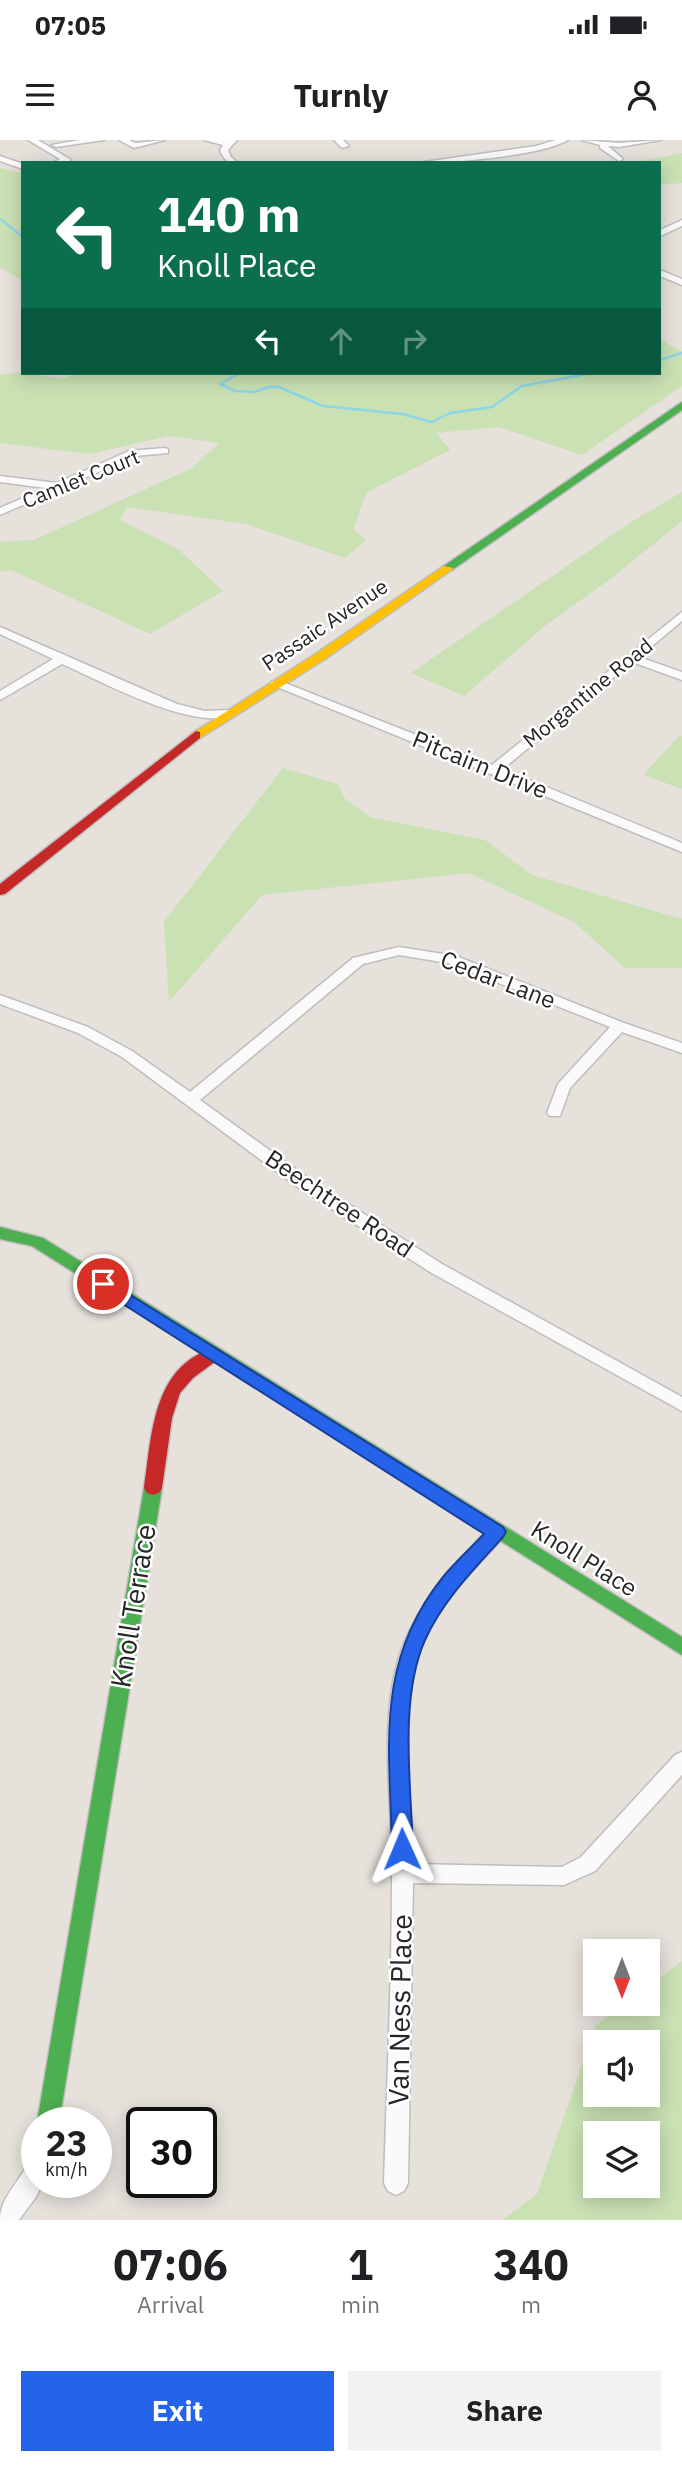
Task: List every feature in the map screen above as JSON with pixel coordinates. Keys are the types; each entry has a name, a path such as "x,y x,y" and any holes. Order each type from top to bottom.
{"main road":[{"name":"Passaic Avenue","path":"0,891 196,734 332,648 682,405"},
{"path":"0,1233 37,1242 214,1354"},
{"name":"Knoll Place","path":"214,1354 682,1647"},
{"name":"Knoll Terrace","path":"51,2107 166,1410 172,1389 183,1376 214,1354"}],"street":[{"path":"32,140 66,160 63,161"},
{"path":"56,145 100,140"},
{"path":"123,140 134,146 161,140"},
{"path":"208,140 231,141 225,155 232,161"},
{"path":"447,161 546,146 564,140"},
{"path":"586,140 657,140"},
{"path":"608,142 604,148 619,159"},
{"path":"506,152 517,161"},
{"path":"0,158 21,166"},
{"path":"661,233 682,223"},
{"path":"661,274 682,282"},
{"name":"Camlet Court","path":"0,512 132,453 164,451"},
{"path":"0,478 58,486"},
{"name":"Morgantine Road","path":"494,770 682,615"},
{"path":"0,631 60,660 178,710 199,716 229,714"},
{"path":"631,658 682,676"},
{"path":"0,696 60,660"},
{"name":"Pitcairn Drive","path":"276,684 682,848"},
{"path":"178,710 191,722 196,734"},
{"name":"Cedar Lane","path":"190,1100 341,974 358,961 378,954 407,951 451,959 619,1026 682,1048"},
{"name":"Beechtree Road","path":"0,999 83,1030 127,1054 302,1182 436,1268 682,1405"},
{"path":"555,1113 563,1087 619,1026"},
{"name":"Van Ness Place","path":"396,2183 403,1873 399,1704 406,1668 416,1638 449,1583 497,1532"},
{"path":"403,1873 564,1876 587,1864 682,1761"},
{"path":"4,2220 21,2198"}],"green space":[{"path":"682,153 682,183 661,185 661,161 640,161"},
{"path":"0,168 21,173 21,280 0,267"},
{"path":"661,340 682,351 682,386 582,455 499,427 436,433 450,450 367,492 353,529 366,540 345,558 246,524 127,507 120,520 178,549 223,591 150,634 11,570 0,572 0,542 34,540 192,468 219,443 169,436 89,454 0,443 0,375 21,372 21,375 61,379 73,375 661,375"},
{"path":"682,492 682,521 609,580 546,625 464,696 411,673 631,522"},
{"path":"680,735 682,789 643,775"},
{"path":"283,768 338,784 345,799 370,817 485,840 532,875 682,919 682,968 625,968 574,922 469,873 262,895 169,1002 164,922"},
{"path":"682,1961 682,2220 502,2220 537,2194 583,2062 583,2107 660,2107 660,2030 594,2030 596,2025 608,2016 660,2016 660,1977"}],"waterway":[{"path":"0,219 21,235"},
{"path":"661,360 682,353"},
{"path":"236,375 220,384 235,391 255,392 268,387 279,387 323,406 402,414 432,422 450,413 492,407 522,386 582,375"}],"traffic: fast":[{"path":"448,568 682,405"},
{"path":"0,1233 37,1242 682,1647"},
{"path":"51,2107 153,1488"}],"traffic: slow":[{"path":"196,735 321,656 448,568"}],"traffic: jam":[{"path":"0,891 196,735"},
{"path":"153,1488 160,1433 172,1392 187,1373 214,1354"}],"route":[{"path":"103,1284 497,1532 449,1583 416,1638 406,1668 399,1704 402,1849"}]}
